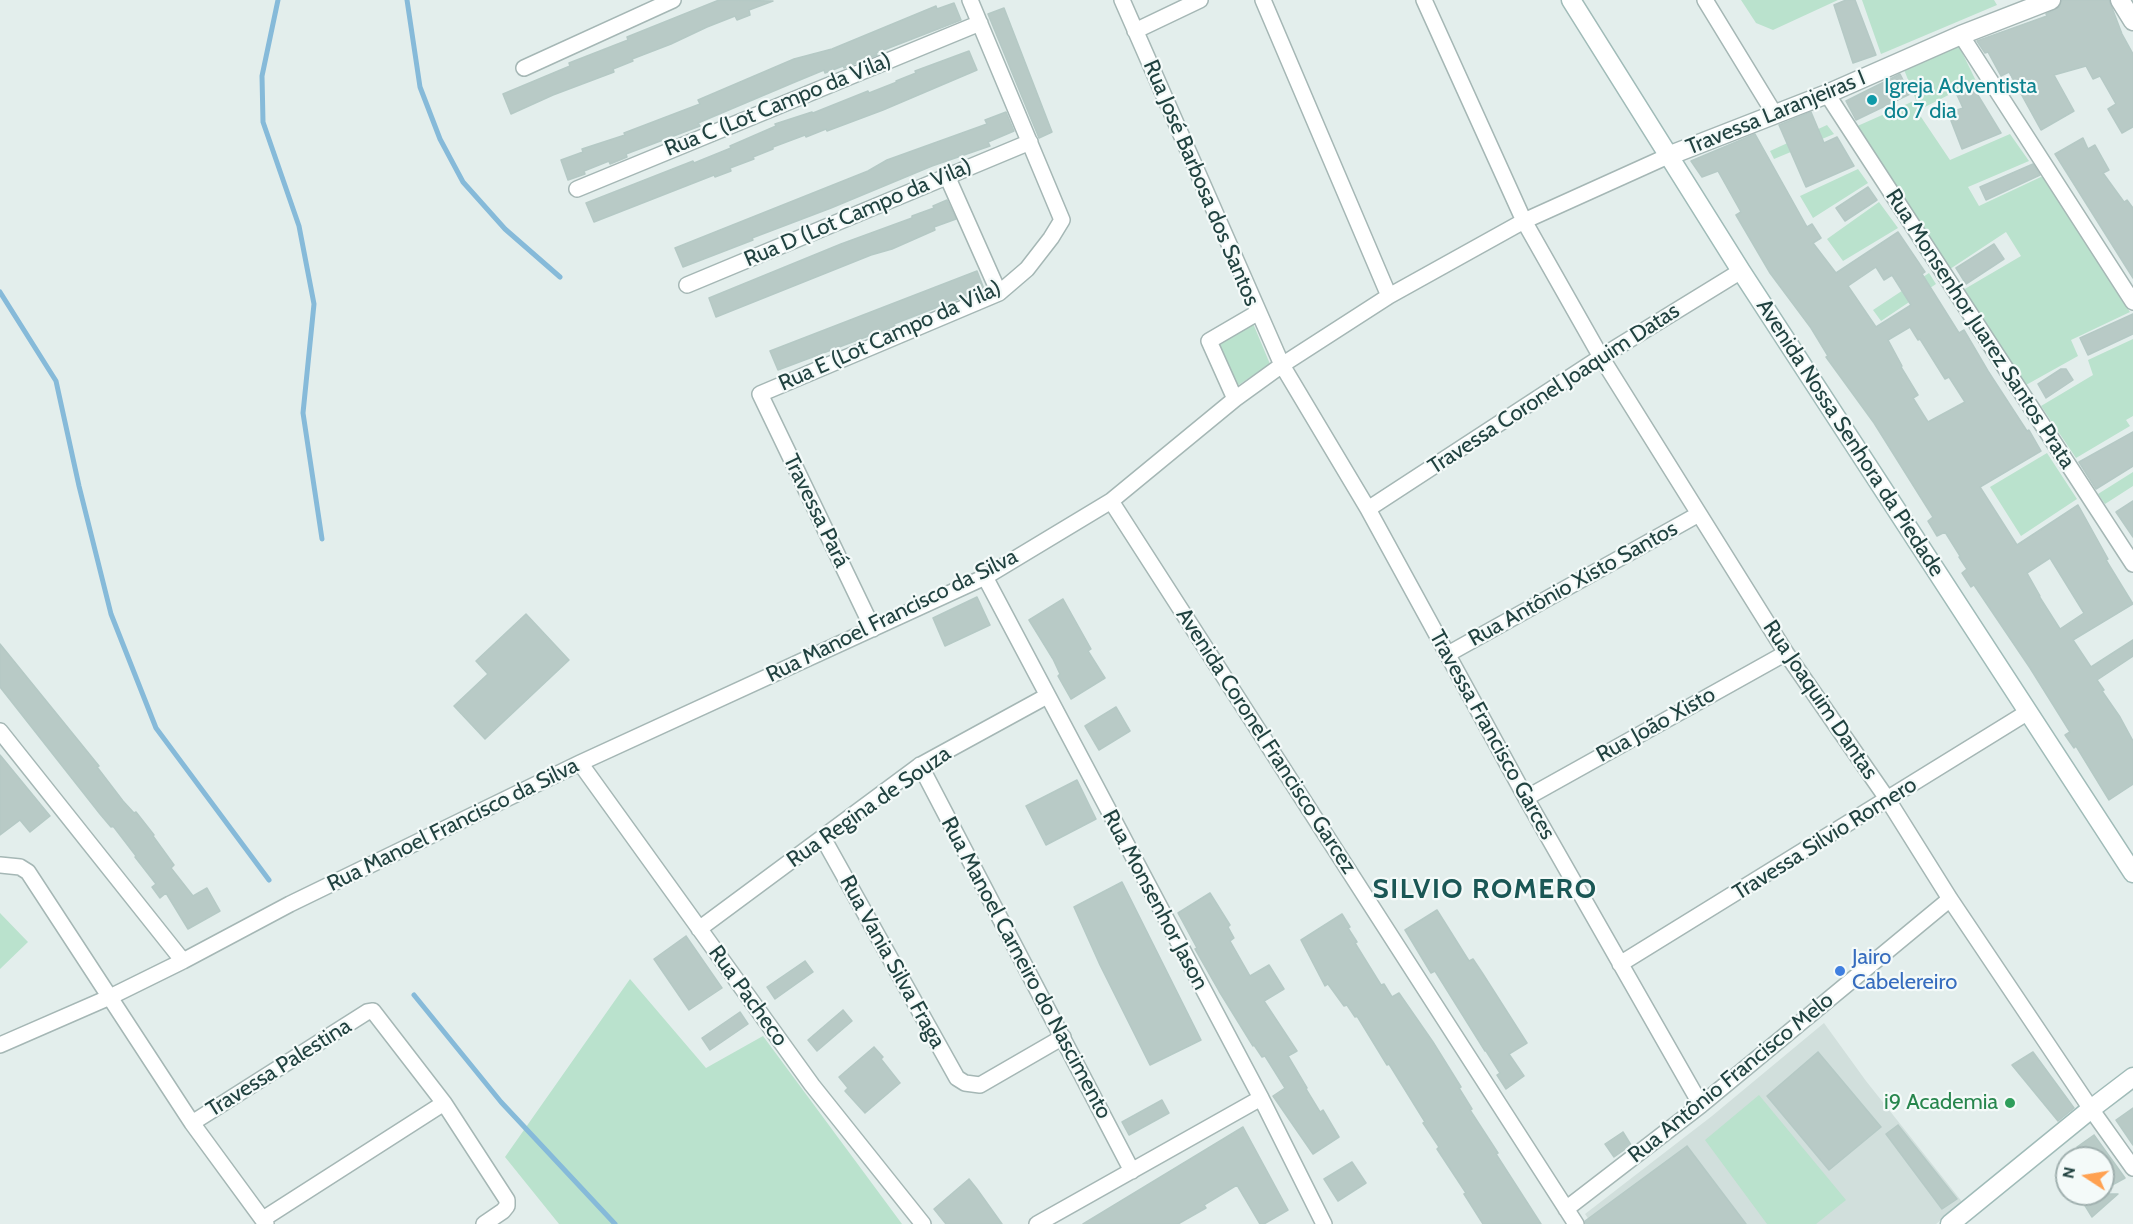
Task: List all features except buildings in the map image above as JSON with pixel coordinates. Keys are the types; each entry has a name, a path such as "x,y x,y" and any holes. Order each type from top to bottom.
{"main road":[{"name":"Avenida Nossa Senhora da Piedade","path":"1571,0 1741,271 2133,873"},
{"name":"Travessa Laranjeiras I","path":"1668,156 1827,94 1961,35 2051,0"},
{"path":"2120,0 2133,21"},
{"path":"1950,1224 2091,1108 2133,1077"}],"street":[{"path":"524,68 673,0"},
{"name":"Rua José Barbosa dos Santos","path":"1122,0 1281,365"},
{"path":"1136,31 1200,0"},
{"path":"1263,0 1389,296"},
{"name":"Rua Joaquim Dantas","path":"1424,0 1524,221 1601,357 1786,652 1888,800 1950,899 2133,1168"},
{"path":"1705,0 1774,113"},
{"path":"976,2 980,23 1030,142"},
{"name":"Rua C (Lot Campo da Vila)","path":"577,189 980,23"},
{"path":"1961,35 2133,302"},
{"name":"Rua Monsenhor Juarez Santos Prata","path":"1827,94 2133,564"},
{"name":"Rua D (Lot Campo da Vila)","path":"687,285 1030,142"},
{"name":"Rua E (Lot Campo da Vila)","path":"760,394 999,293 1027,268 1062,220 1030,142"},
{"name":"Rua Manoel Francisco da Silva","path":"0,1045 110,997 290,904 580,763 985,577 1111,501 1235,399 1281,365 1389,296 1524,221 1668,156"},
{"path":"946,176 999,293"},
{"name":"Travessa Coronel Joaquim Datas","path":"1368,509 1601,357 1741,271"},
{"path":"1235,399 1209,341 1257,313"},
{"name":"Travessa Francisco Garces","path":"1281,365 1368,509 1526,798 1701,1105"},
{"name":"Travessa Pará","path":"760,394 873,629"},
{"name":"Avenida Coronel Francisco Garcez","path":"1111,501 1576,1224"},
{"name":"Rua Antônio Xisto Santos","path":"1448,654 1699,514"},
{"name":"Rua Monsenhor Jason","path":"985,577 1261,1098 1324,1224"},
{"name":"Rua João Xisto","path":"1526,798 1786,652"},
{"name":"Rua Regina de Souza","path":"699,929 921,765 1047,696"},
{"name":"Travessa Silvio Romero","path":"1620,964 2028,712"},
{"path":"0,731 183,961"},
{"name":"Rua Pacheco","path":"580,763 812,1085 923,1224"},
{"name":"Rua Manoel Carneiro do Nascimento","path":"921,765 1132,1171"},
{"name":"Rua Vania Silva Fraga","path":"823,838 957,1078 965,1083 981,1086 1063,1037"},
{"path":"0,865 20,867 28,872 192,1123 265,1222 444,1103 507,1200 507,1206 503,1211 484,1224"},
{"name":"Rua Antônio Francisco Melo","path":"1566,1209 1701,1105 1950,899"},
{"name":"Travessa Palestina","path":"192,1123 367,1012 376,1012 444,1103"},
{"path":"1037,1224 1261,1098"}],"shaded area":[{"path":"1824,1023 1866,1081 1963,1203 1936,1224 1592,1224 1585,1214 1712,1116"}],"green space":[{"path":"1741,0 1838,0 1773,30 1756,23"},
{"path":"1862,0 1994,0 1997,5 1881,54"},
{"path":"1957,42 1976,81 1917,111 1950,160 2010,134 2029,161 1968,187 1979,206 2043,176 2130,312 2071,340 2078,356 2026,385 1963,290 2021,256 2006,232 1950,269 1853,128 1916,100 1903,67"},
{"path":"1827,125 1834,134 1774,159 1770,151"},
{"path":"1858,169 1868,183 1813,218 1800,196"},
{"path":"1879,202 1898,228 1843,261 1827,239"},
{"path":"1929,273 1936,284 1881,321 1873,310"},
{"path":"1252,321 1270,364 1234,388 1215,343"},
{"path":"2133,339 2133,416 2126,420 2130,426 2076,458 2041,406 2093,375 2088,360"},
{"path":"2047,453 2077,499 2021,536 1990,487"},
{"path":"2133,472 2133,486 2105,504 2098,494"},
{"path":"0,913 28,942 0,969"},
{"path":"630,979 706,1068 763,1036 902,1224 559,1224 505,1157"},
{"path":"1759,1095 1846,1200 1816,1224 1767,1224 1705,1140"}],"waterway":[{"path":"278,0 262,76 263,122 299,226 314,304 303,413 322,539"},
{"path":"407,0 420,87 440,139 463,182 505,229 560,277"},
{"path":"0,292 56,381 111,614 156,728 269,880"},
{"path":"414,995 501,1102 615,1224"}],"place":[{"name":"Igreja Adventista do 7 dia","path":"1872,100"},
{"name":"Jairo Cabelereiro","path":"1840,971"},
{"name":"i9 Academia","path":"2010,1103"}],"district":[{"name":"SILVIO ROMERO","path":"1485,890"}]}
